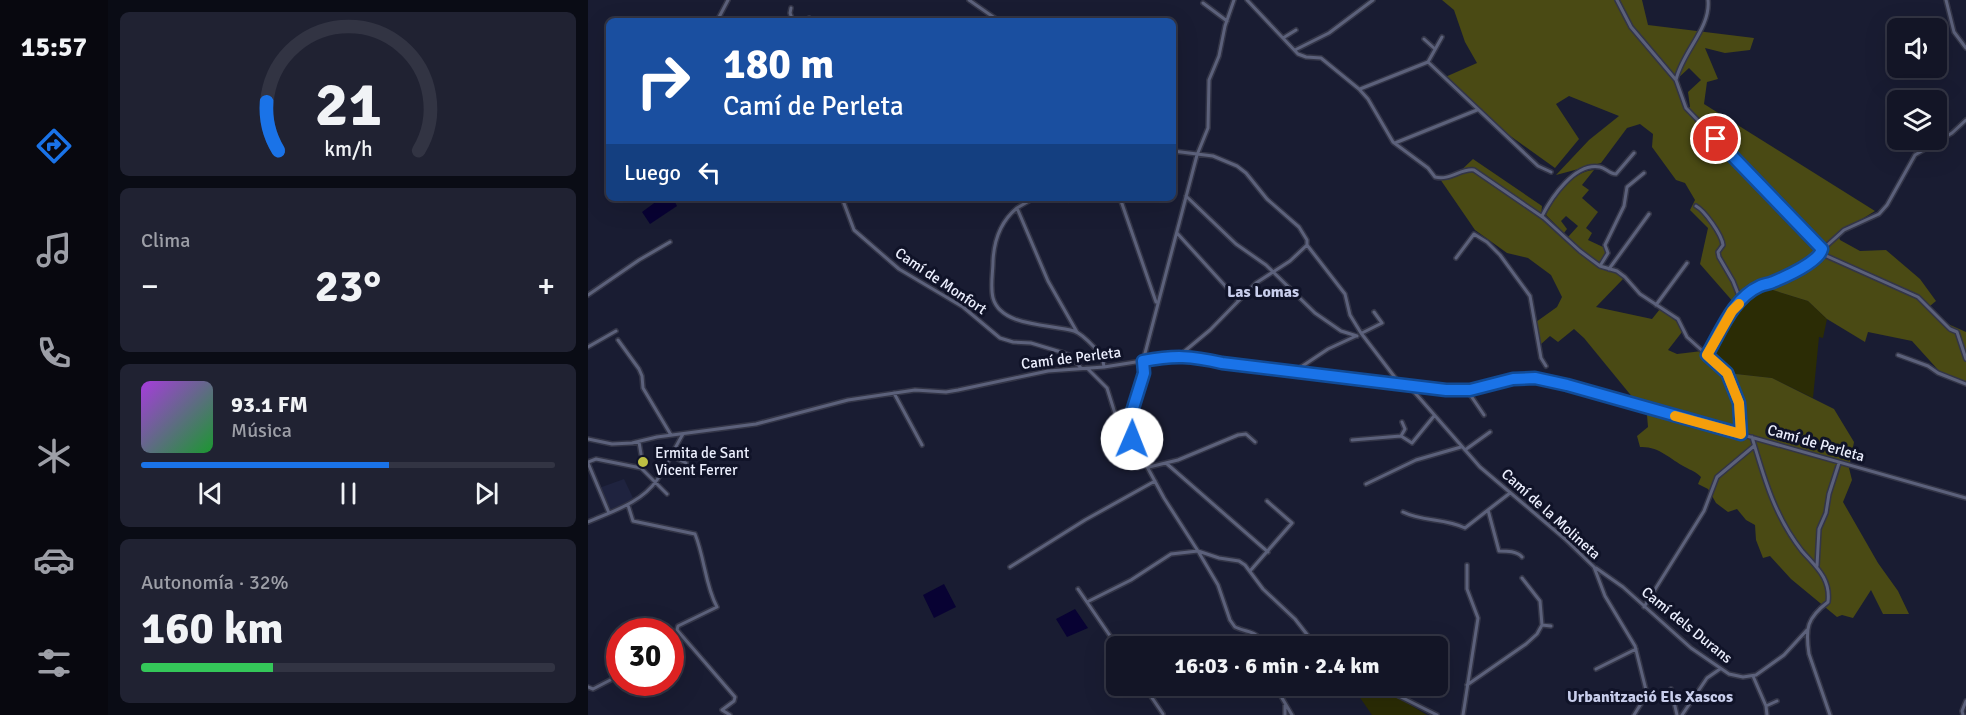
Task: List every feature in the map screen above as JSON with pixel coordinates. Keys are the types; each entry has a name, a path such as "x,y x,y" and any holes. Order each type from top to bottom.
{"street":[{"path":"719,18 728,0"},
{"path":"969,0 995,18"},
{"path":"1132,439 1129,421 1144,373 1143,361 1197,155 1208,128 1209,80 1219,56 1234,0"},
{"path":"1247,0 1295,50 1306,57 1322,58 1359,89 1368,99 1390,138 1428,168 1435,177 1440,179 1453,177 1467,170 1474,170 1542,217 1600,266 1625,277 1640,294 1678,319 1688,337 1727,373 1739,403 1741,434"},
{"path":"1295,50 1329,33 1373,0"},
{"path":"1617,0 1631,27 1676,80 1686,108 1822,252 1918,297 1950,329 1957,332 1966,360"},
{"path":"1676,80 1679,67 1707,18 1708,0"},
{"path":"1946,0 1954,32 1966,48"},
{"path":"1203,3 1227,21"},
{"path":"792,8 790,13 792,18"},
{"path":"1283,38 1296,30"},
{"path":"1359,89 1428,62 1442,37"},
{"path":"1424,39 1435,49"},
{"path":"1428,62 1538,166 1551,172"},
{"path":"1395,143 1477,110"},
{"path":"1707,355 1732,311 1741,301 1760,286 1788,276 1822,252 1844,230 1879,214 1887,205 1915,155 1952,132 1966,120"},
{"path":"1176,152 1226,160 1246,173 1267,198 1299,227 1307,240 1307,245 1345,294 1350,315 1359,334 1400,384"},
{"path":"1542,217 1551,199 1579,172 1586,168 1600,167 1616,174 1634,153"},
{"path":"1600,266 1608,253 1605,245 1624,206 1627,187 1644,173"},
{"path":"1186,196 1236,244 1274,272 1315,313 1341,332 1359,334"},
{"name":"Camí de Monfort","path":"843,201 854,230 899,269 963,307 1000,338 1069,355 1107,388 1118,423 1132,439 1218,585 1230,620 1235,627 1253,632 1258,636"},
{"path":"1029,201 1010,214 1002,226 994,248 992,287 994,300 1000,311 1010,318 1077,332"},
{"path":"1121,201 1157,304"},
{"path":"1696,206 1702,210 1721,235 1723,245 1718,252 1719,257 1741,301"},
{"path":"1017,208 1048,281 1077,332 1102,355 1104,368"},
{"path":"1609,269 1649,214"},
{"path":"1177,233 1238,300"},
{"path":"1456,258 1474,234 1487,242 1500,255 1530,296 1541,358 1546,366"},
{"path":"588,295 670,242"},
{"path":"1180,355 1210,330 1256,283 1290,261 1307,245"},
{"path":"1656,304 1687,263"},
{"path":"1295,371 1328,349 1382,323 1374,312"},
{"path":"588,347 616,331"},
{"path":"618,340 639,369 643,388 671,435"},
{"name":"Camí de Perleta","path":"588,439 618,444 639,442 671,435 767,422 839,401 915,390 952,391 1048,371 1083,367 1104,368 1180,355 1446,390 1467,390 1513,379 1535,378 1567,385 1966,498"},
{"path":"1898,355 1966,384"},
{"name":"Camí de la Molineta","path":"1407,385 1462,449 1594,567 1605,596 1636,649 1647,690 1646,698 1635,715"},
{"path":"1467,390 1484,415"},
{"path":"894,393 922,445"},
{"path":"1352,440 1401,436 1412,443 1434,416"},
{"path":"1401,436 1405,429 1402,422"},
{"path":"1366,484 1416,460 1462,449 1490,432"},
{"path":"588,522 628,505 656,481 683,434"},
{"path":"1148,468 1243,434 1255,442"},
{"path":"1752,437 1767,489 1783,522 1802,550 1821,570 1828,598 1827,602 1812,616 1809,628 1809,654 1830,715"},
{"path":"639,442 641,454"},
{"path":"1644,607 1704,511 1718,477 1754,446"},
{"path":"670,454 686,463"},
{"path":"609,513 588,463 596,459 645,470 667,494"},
{"path":"1166,463 1268,552"},
{"path":"1817,566 1819,529 1826,513 1829,494 1839,463"},
{"path":"1010,567 1085,520 1155,481"},
{"path":"1403,512 1415,518 1452,522 1465,528 1510,493"},
{"path":"1250,571 1292,523 1267,501"},
{"path":"628,505 633,521 695,534 704,559 710,596 717,608 678,626 677,630 735,696 734,701 722,710 730,715"},
{"path":"1488,510 1499,551 1513,552 1522,557"},
{"path":"1087,602 1131,580 1171,554 1198,551 1219,558 1239,561 1250,571 1263,589 1295,619 1308,636"},
{"path":"1463,715 1478,618 1467,589 1467,565"},
{"name":"Camí dels Durans","path":"1594,567 1623,587 1691,648 1720,669 1736,676 1753,676"},
{"path":"1467,685 1526,644 1537,634 1542,625 1540,601 1522,578"},
{"path":"1078,589 1110,636"},
{"path":"1542,625 1551,626"},
{"path":"1767,715 1766,706 1753,676 1770,667 1784,655 1809,628"},
{"path":"1596,669 1636,649"},
{"path":"1682,715 1702,684 1711,674 1720,669"},
{"path":"588,687 593,689 606,682"},
{"path":"1671,689 1677,715"},
{"path":"1150,696 1162,714"},
{"path":"1281,696 1292,715"},
{"path":"1399,696 1437,715"},
{"path":"1766,706 1777,701"},
{"path":"1963,715 1962,711 1966,701"},
{"path":"1285,703 1285,715"}],"shaded area":[{"path":"1442,0 1642,0 1648,25 1754,38 1750,50 1725,53 1705,48 1718,79 1707,82 1704,104 1875,211 1838,234 1840,240 1860,251 1886,250 1920,279 1936,301 1930,306 1948,324 1966,332 1966,383 1940,372 1912,341 1868,332 1865,342 1827,319 1808,301 1760,286 1735,304 1700,264 1708,228 1690,210 1695,200 1685,183 1676,180 1652,147 1653,134 1640,124 1627,128 1601,163 1556,175 1589,140 1619,116 1569,96 1556,104 1579,139 1555,168 1488,120 1443,78 1477,63 1465,42 1454,10","holes":["1689,68 1701,80 1688,92 1690,107 1687,108 1676,80"]},
{"path":"1473,159 1542,206 1541,216 1556,232 1568,237 1578,226 1566,216 1561,221 1567,229 1564,233 1546,215 1565,186 1578,175 1594,170 1582,185 1589,190 1582,198 1598,212 1586,228 1592,233 1588,240 1603,247 1608,255 1600,267 1617,271 1624,278 1596,307 1652,319 1660,309 1680,324 1682,332 1668,350 1677,354 1702,351 1727,373 1772,378 1834,409 1854,442 1849,468 1852,480 1843,502 1878,563 1898,591 1909,614 1883,614 1871,590 1853,618 1842,615 1837,617 1791,579 1770,556 1763,558 1756,540 1755,525 1746,520 1737,509 1728,512 1716,503 1708,489 1698,484 1701,477 1699,475 1659,451 1640,447 1637,436 1648,427 1647,415 1584,338 1574,329 1558,342 1550,336 1540,345 1536,322 1557,307 1562,297 1551,275 1528,258 1507,253 1475,230 1440,179 1453,178"},
{"path":"657,201 674,201 677,206 650,224 642,212"},
{"path":"1760,286 1808,301 1827,319 1823,338 1819,337 1813,398 1772,378 1727,373 1707,355 1732,311"},
{"path":"624,479 633,498 609,512 599,488"},
{"path":"944,584 956,607 934,618 923,595"},
{"path":"1075,609 1088,628 1067,637 1056,619"},
{"path":"1359,696 1396,696 1427,715 1372,715"}],"slow traffic":[{"path":"1675,416 1741,434 1737,396 1724,368 1707,355 1732,311 1739,304"}],"place":[{"name":"Ermita de Sant Vicent Ferrer","path":"643,462"}],"district":[{"name":"Las Lomas","path":"1263,292"},
{"name":"Urbanització Els Xascos","path":"1650,697"}],"route":[{"path":"1132,439 1129,421 1144,373 1143,361 1180,355 1222,363 1461,391 1513,379 1535,378 1741,434 1737,396 1724,368 1707,355 1732,311 1746,296 1760,286 1788,276 1822,254 1822,249 1716,139"}]}
